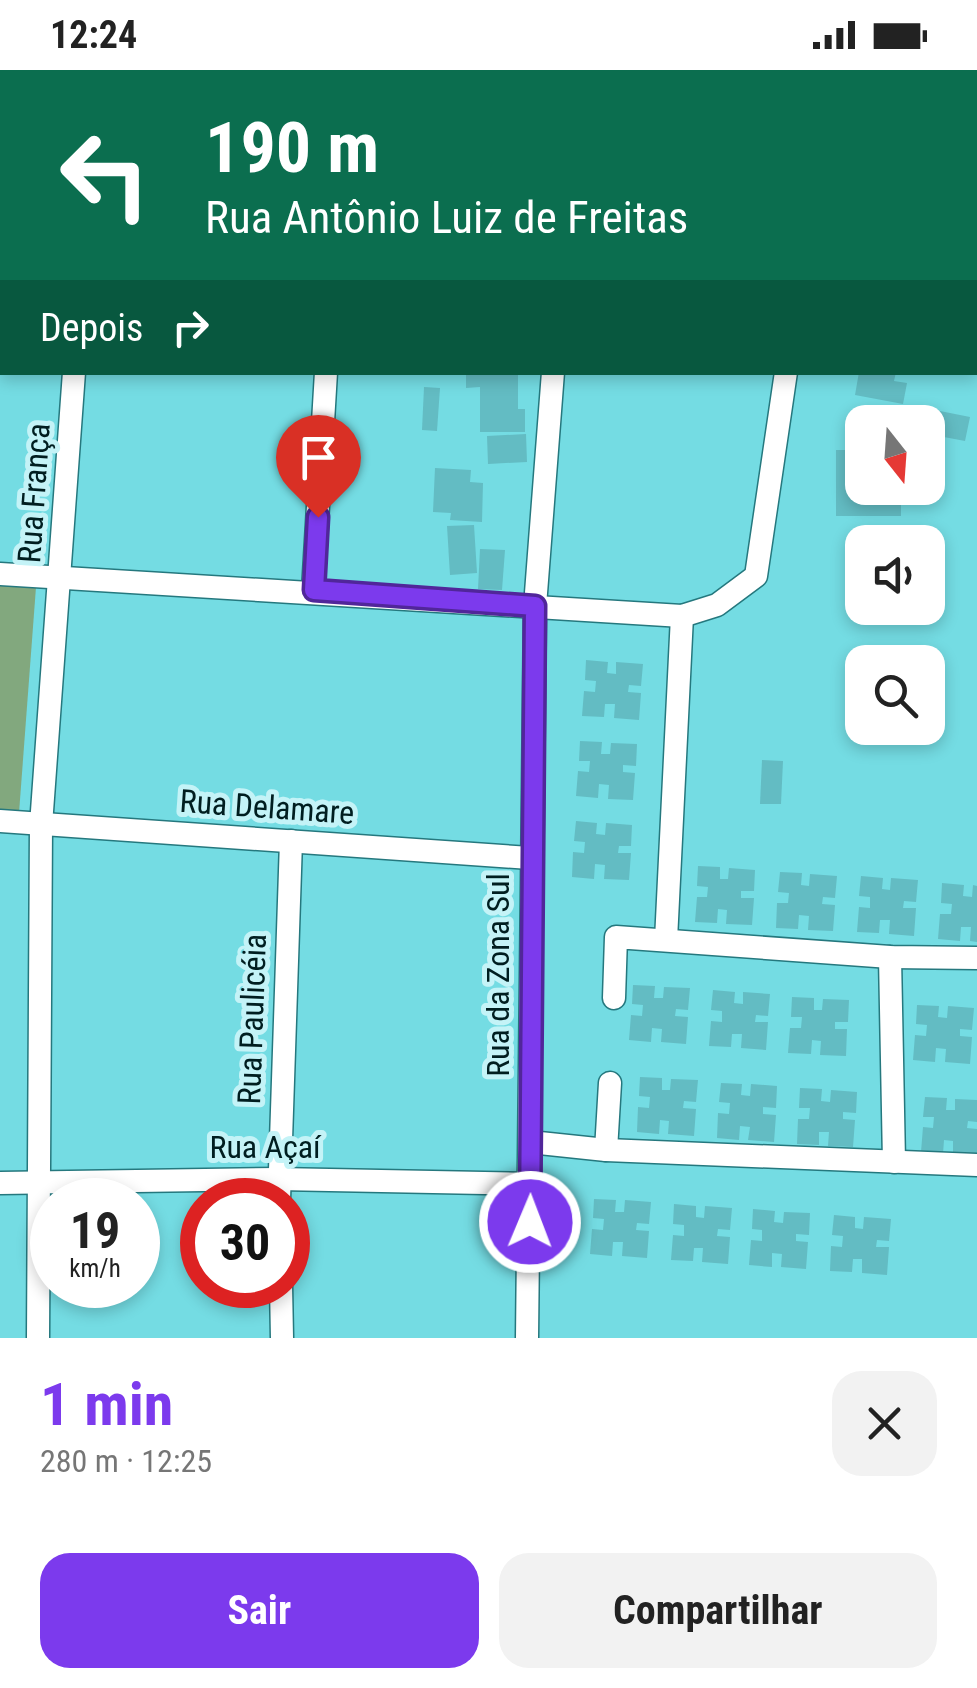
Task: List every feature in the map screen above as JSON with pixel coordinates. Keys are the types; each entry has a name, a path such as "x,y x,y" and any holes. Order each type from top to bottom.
{"street":[{"name":"Rua França","path":"36,1178 42,825 74,375"},
{"path":"314,590 326,375"},
{"name":"Rua da Zona Sul","path":"527,1338 535,606 553,375"},
{"path":"0,574 314,590 682,616 717,605 756,576 786,375"},
{"path":"666,940 682,616"},
{"name":"Rua Delamare","path":"0,821 530,858"},
{"name":"Rua Paulicéia","path":"278,1178 290,841"},
{"path":"614,998 616,937 890,958 977,958"},
{"path":"890,958 894,1162"},
{"path":"606,1150 610,1083"},
{"path":"530,1142 606,1150 977,1164"},
{"name":"Rua Açaí","path":"0,1184 30,1182"},
{"name":"Rua Açaí","path":"310,1188 531,1184"},
{"name":"Rua França","path":"38,1308 38,1338"},
{"path":"281,1308 282,1338"}],"green space":[{"path":"0,584 36,587 19,813 0,812"}],"building":[{"path":"466,375 518,375 518,409 525,409 525,432 480,432 480,387 466,388"},
{"path":"858,375 895,375 894,381 907,383 903,404 855,395"},
{"path":"424,387 440,388 437,431 422,430"},
{"path":"945,412 970,417 965,441 945,437"},
{"path":"526,434 527,462 488,464 487,436"},
{"path":"836,450 845,450 845,505 901,505 901,516 836,516"},
{"path":"435,468 471,470 470,482 483,483 482,522 450,520 451,513 433,512"},
{"path":"474,525 477,573 450,575 447,526"},
{"path":"480,549 505,550 502,590 478,589"},
{"path":"586,660 608,662 607,673 616,674 616,662 643,664 641,686 629,685 628,692 641,693 639,720 614,718 615,704 605,704 604,717 582,716 584,691 595,692 596,681 585,680"},
{"path":"580,741 602,742 601,754 610,754 611,743 637,744 636,766 623,765 623,772 635,773 633,800 608,799 609,785 599,784 598,798 576,796 578,771 589,772 590,761 579,761"},
{"path":"762,760 783,761 781,804 760,804"},
{"path":"576,821 597,823 596,834 605,835 606,823 632,825 631,846 619,846 618,853 631,853 629,880 604,879 605,865 595,864 594,879 572,877 573,852 584,853 585,842 574,841"},
{"path":"698,866 720,867 720,879 728,879 729,868 755,870 754,891 741,891 741,898 754,898 752,925 726,924 727,910 718,909 717,923 695,922 697,897 707,897 708,887 697,886"},
{"path":"780,872 802,873 801,885 809,886 810,874 837,876 835,898 823,897 822,904 835,905 833,931 808,930 809,916 799,915 798,929 776,928 777,903 788,903 789,893 778,892"},
{"path":"861,876 883,878 882,889 890,890 891,878 918,880 916,902 904,901 903,908 916,908 914,936 889,934 890,920 880,920 879,933 857,932 859,907 870,908 870,897 859,896"},
{"path":"942,883 964,885 963,896 972,897 973,885 977,886 977,942 970,941 971,927 961,927 960,941 938,939 940,914 951,914 952,904 941,903"},
{"path":"633,985 655,986 654,998 663,998 664,987 690,988 688,1010 676,1009 675,1016 688,1017 686,1044 661,1042 662,1029 652,1028 651,1042 629,1040 631,1015 642,1016 643,1005 632,1004"},
{"path":"713,990 735,992 734,1003 743,1004 743,992 770,994 768,1016 756,1015 755,1022 768,1022 766,1050 741,1048 742,1034 732,1034 731,1047 709,1046 711,1021 722,1022 722,1011 711,1010"},
{"path":"792,997 814,998 814,1010 822,1010 823,999 849,1000 848,1022 835,1022 835,1029 847,1029 846,1056 820,1055 821,1041 812,1040 811,1054 788,1053 790,1028 801,1028 802,1017 791,1017"},
{"path":"917,1005 939,1006 938,1017 947,1018 948,1006 974,1008 972,1030 960,1029 960,1036 972,1037 970,1064 945,1062 946,1049 936,1048 935,1062 913,1060 915,1035 926,1036 927,1025 916,1024"},
{"path":"640,1077 662,1078 662,1090 670,1090 671,1079 698,1080 696,1102 684,1101 683,1108 696,1109 694,1136 668,1134 669,1121 660,1120 659,1134 637,1132 638,1107 649,1108 650,1097 639,1096"},
{"path":"721,1083 742,1084 741,1095 750,1096 751,1084 777,1086 776,1108 763,1107 763,1114 776,1115 774,1142 748,1140 750,1127 740,1126 739,1140 717,1138 718,1113 729,1114 730,1103 719,1102"},
{"path":"800,1088 822,1089 821,1101 830,1102 831,1090 857,1092 856,1113 843,1112 843,1119 855,1120 853,1147 828,1146 829,1132 819,1132 819,1145 797,1144 798,1119 809,1119 810,1108 799,1108"},
{"path":"925,1097 947,1098 946,1110 955,1110 955,1099 977,1100 977,1122 968,1121 967,1128 977,1129 977,1156 953,1155 953,1141 944,1140 943,1154 921,1152 923,1127 933,1128 934,1117 923,1117"},
{"path":"594,1199 616,1200 615,1212 624,1212 625,1200 651,1202 649,1224 637,1223 636,1230 649,1231 647,1258 622,1256 623,1242 613,1242 612,1256 590,1254 592,1229 603,1230 604,1219 593,1218"},
{"path":"674,1204 696,1206 696,1217 704,1218 705,1206 732,1208 730,1230 718,1229 717,1236 730,1237 728,1264 702,1262 703,1248 694,1248 693,1261 671,1260 673,1235 684,1236 684,1225 673,1224"},
{"path":"753,1209 775,1211 774,1222 783,1223 784,1212 810,1213 809,1235 796,1234 796,1241 808,1242 806,1269 781,1267 782,1254 772,1253 772,1267 749,1265 751,1240 762,1241 762,1230 752,1229"},
{"path":"834,1215 855,1217 855,1228 863,1229 864,1217 891,1219 889,1241 877,1240 876,1247 889,1247 887,1275 862,1273 862,1259 853,1259 852,1272 830,1271 831,1246 842,1247 843,1236 832,1235"}],"route":[{"path":"318,517 314,590 535,606 530,1222"}]}
